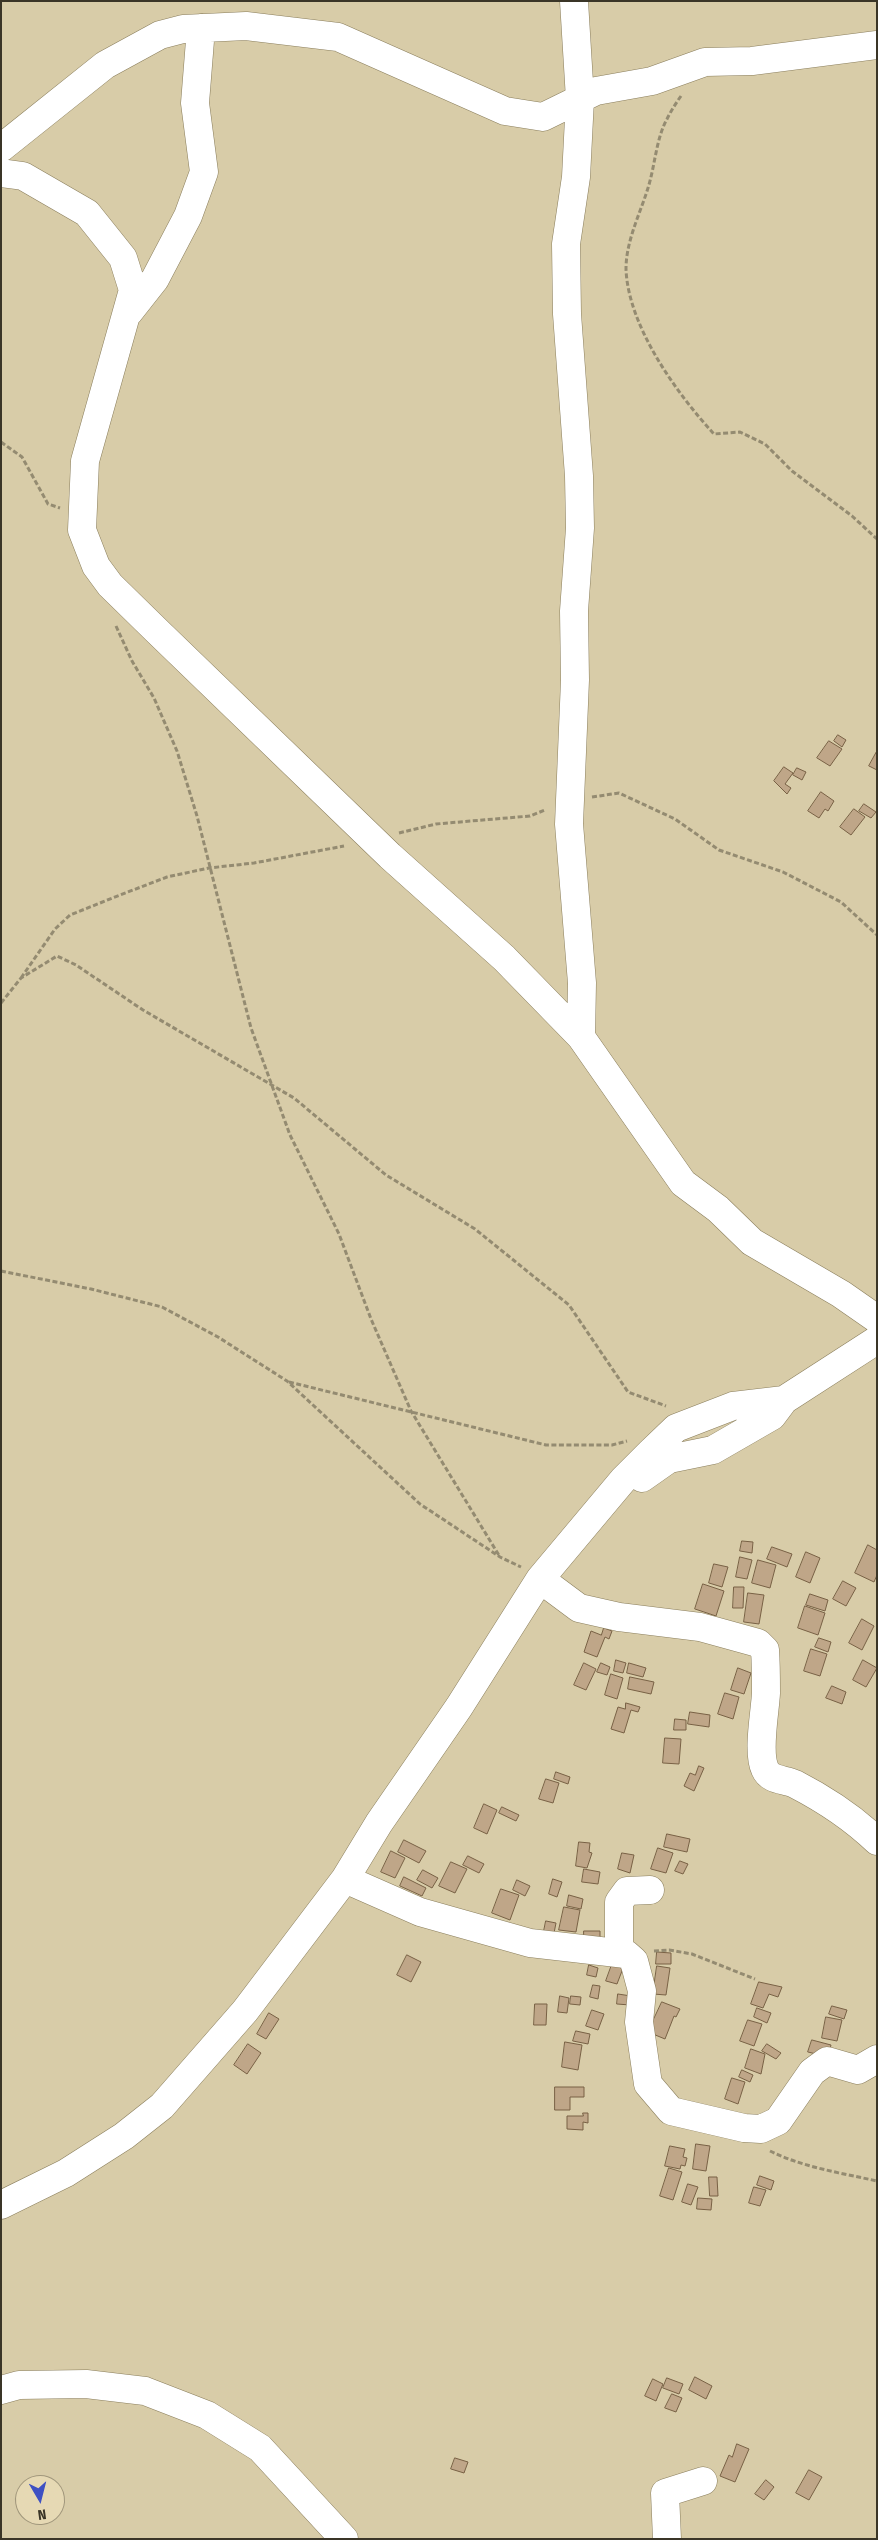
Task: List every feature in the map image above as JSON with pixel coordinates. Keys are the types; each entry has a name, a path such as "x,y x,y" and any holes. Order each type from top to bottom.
{"street":[{"path":"574,1 580,99 576,177 566,244 567,314 579,476 580,528 574,611 575,680 569,824 582,983 581,1036"},
{"path":"1,148 105,65 160,35 183,29 246,26 338,37 505,111 543,117 596,91 652,81 704,62 752,61 877,45"},
{"path":"126,315 155,279 188,216 204,172 195,103 200,28"},
{"path":"1,173 23,176 87,213 123,258 133,290 84,461 82,530 96,566 110,585 373,839 504,958 581,1036 683,1183 718,1209 752,1242 841,1294 877,1319"},
{"path":"1,2205 66,2173 124,2136 162,2106 245,2011 345,1879 379,1823 459,1707 540,1579 622,1480 676,1428 733,1406 784,1400 877,1340"},
{"path":"540,1579 579,1608 628,1619 700,1627 758,1643 765,1650 766,1692 762,1758 765,1771 773,1778 793,1783 822,1800 859,1824 877,1841"},
{"path":"345,1879 420,1912 530,1943 622,1953 634,1961 642,1991 639,2022 648,2084 671,2111 744,2128 761,2129 778,2121 812,2072 827,2061 858,2070 877,2060"},
{"path":"622,1953 619,1902 627,1891 650,1890"},
{"path":"1,2390 19,2385 86,2384 145,2391 207,2415 260,2448 344,2539"},
{"path":"667,2539 665,2493 703,2481"}],"path":[{"path":"683,92 666,120 648,189 633,229 626,268 633,306 652,348 687,405 714,434 740,432 766,444 792,471 852,516 877,539"},
{"path":"1,442 22,457 48,504 71,511 82,530"},
{"path":"113,619 132,661 154,698 177,751 251,1028 290,1135 339,1234 371,1319 411,1411 500,1557"},
{"path":"1,1003 55,929 70,916 167,877 209,868 254,863 436,824 530,816 570,800 619,793 675,820 719,850 783,872 841,902 877,935"},
{"path":"21,978 58,956 76,965 143,1010 294,1098 386,1175 475,1229 569,1305 628,1392 668,1406"},
{"path":"1,1271 92,1289 162,1306 218,1337 287,1381 420,1504 500,1557 540,1579"},
{"path":"287,1381 546,1445 612,1445 630,1440"},
{"path":"622,1953 677,1951 692,1954 755,1979"},
{"path":"761,2129 764,2148 781,2156 877,2181"}],"building":[{"path":"838,735 846,740 842,747 834,741"},
{"path":"829,741 842,749 830,766 817,758"},
{"path":"877,751 877,770 869,766"},
{"path":"784,767 793,773 785,784 791,788 787,794 774,781"},
{"path":"797,768 806,772 802,780 793,775"},
{"path":"821,792 834,801 828,811 825,809 819,818 808,811"},
{"path":"864,804 876,812 871,818 859,811"},
{"path":"854,809 865,817 851,835 840,827"},
{"path":"742,1541 753,1542 752,1553 740,1551"},
{"path":"868,1545 877,1550 877,1575 874,1582 855,1573"},
{"path":"772,1547 792,1554 787,1567 767,1559"},
{"path":"806,1552 820,1558 810,1583 796,1577"},
{"path":"740,1557 752,1560 747,1579 736,1577"},
{"path":"758,1560 776,1565 770,1588 752,1583"},
{"path":"714,1564 728,1567 722,1587 709,1583"},
{"path":"843,1581 856,1588 846,1606 833,1599"},
{"path":"703,1584 724,1591 716,1616 695,1609"},
{"path":"734,1587 744,1587 743,1608 733,1608"},
{"path":"748,1593 764,1595 759,1624 744,1622"},
{"path":"810,1594 828,1600 825,1611 806,1605"},
{"path":"805,1606 825,1613 818,1635 798,1628"},
{"path":"862,1619 874,1626 862,1650 849,1643"},
{"path":"604,1628 612,1631 609,1639 605,1637 597,1657 584,1652 591,1631 601,1635"},
{"path":"819,1638 831,1642 828,1652 815,1647"},
{"path":"811,1649 827,1654 820,1676 804,1671"},
{"path":"616,1660 626,1663 623,1673 614,1671"},
{"path":"863,1660 877,1668 866,1687 853,1680"},
{"path":"584,1663 596,1669 586,1690 574,1685"},
{"path":"601,1663 610,1667 607,1675 597,1672"},
{"path":"629,1663 646,1668 643,1677 627,1673"},
{"path":"738,1668 751,1673 744,1694 731,1690"},
{"path":"611,1674 623,1678 617,1699 605,1695"},
{"path":"630,1677 654,1682 651,1694 628,1689"},
{"path":"832,1686 846,1692 842,1704 826,1698"},
{"path":"725,1693 739,1697 733,1719 718,1714"},
{"path":"626,1703 640,1707 638,1712 631,1710 624,1733 611,1729 618,1707 625,1709"},
{"path":"690,1712 710,1715 709,1727 688,1724"},
{"path":"675,1719 686,1720 686,1730 674,1730"},
{"path":"665,1738 681,1739 679,1764 663,1763"},
{"path":"699,1766 704,1768 694,1791 684,1786 690,1773 695,1775"},
{"path":"556,1772 570,1777 568,1784 554,1779"},
{"path":"546,1779 559,1783 553,1803 539,1799"},
{"path":"484,1804 497,1810 487,1834 474,1828"},
{"path":"502,1807 519,1815 516,1821 499,1813"},
{"path":"667,1834 690,1839 687,1852 664,1847"},
{"path":"404,1840 426,1851 419,1863 398,1852"},
{"path":"579,1842 590,1843 589,1852 592,1853 587,1868 576,1866"},
{"path":"658,1848 673,1853 666,1873 651,1869"},
{"path":"391,1851 405,1858 395,1878 381,1872"},
{"path":"622,1853 634,1855 630,1873 618,1869"},
{"path":"468,1856 484,1864 479,1873 463,1865"},
{"path":"680,1861 688,1864 683,1874 675,1871"},
{"path":"451,1862 467,1869 455,1893 439,1886"},
{"path":"584,1869 600,1872 598,1884 582,1882"},
{"path":"423,1870 438,1878 432,1888 417,1880"},
{"path":"404,1877 426,1888 422,1896 400,1886"},
{"path":"553,1879 562,1882 557,1897 549,1894"},
{"path":"517,1880 530,1886 525,1896 513,1890"},
{"path":"501,1889 519,1895 510,1920 492,1913"},
{"path":"569,1895 583,1899 581,1909 567,1906"},
{"path":"564,1907 580,1910 576,1932 559,1930"},
{"path":"546,1921 556,1923 553,1938 543,1936"},
{"path":"584,1931 600,1931 600,1945 584,1944"},
{"path":"657,1952 671,1953 671,1964 656,1964"},
{"path":"407,1955 421,1962 411,1982 397,1975"},
{"path":"614,1959 625,1963 617,1984 606,1981"},
{"path":"589,1965 598,1968 596,1977 587,1975"},
{"path":"657,1966 670,1968 666,1995 653,1994"},
{"path":"759,1982 782,1987 778,1997 769,1994 763,2008 751,2004"},
{"path":"593,1985 600,1986 598,1999 590,1997"},
{"path":"618,1994 631,1996 630,2005 617,2004"},
{"path":"560,1996 569,1998 567,2013 558,2012"},
{"path":"571,1996 581,1997 580,2005 570,2004"},
{"path":"662,2002 680,2009 676,2017 674,2016 665,2039 648,2032"},
{"path":"535,2004 547,2004 546,2025 534,2025"},
{"path":"832,2006 847,2010 844,2019 829,2014"},
{"path":"757,2008 771,2013 767,2023 754,2017"},
{"path":"592,2010 604,2014 598,2030 586,2026"},
{"path":"269,2013 279,2019 266,2039 257,2034"},
{"path":"826,2017 842,2020 837,2041 822,2038"},
{"path":"748,2020 762,2024 754,2046 740,2041"},
{"path":"576,2031 590,2034 588,2044 573,2041"},
{"path":"812,2040 831,2045 828,2057 808,2052"},
{"path":"565,2042 582,2045 578,2070 562,2067"},
{"path":"248,2044 261,2053 247,2074 234,2065"},
{"path":"767,2044 781,2053 776,2059 762,2051"},
{"path":"751,2049 765,2054 761,2074 745,2068"},
{"path":"742,2070 753,2075 750,2082 739,2077"},
{"path":"732,2078 745,2082 738,2104 725,2099"},
{"path":"555,2087 584,2087 584,2097 570,2097 570,2110 555,2110"},
{"path":"583,2113 588,2113 588,2123 583,2122 583,2130 567,2129 567,2116 583,2116"},
{"path":"696,2144 710,2146 706,2171 693,2169"},
{"path":"670,2146 685,2149 683,2157 687,2158 685,2166 681,2165 680,2169 665,2166"},
{"path":"669,2168 682,2172 673,2200 660,2196"},
{"path":"760,2176 774,2181 771,2190 757,2185"},
{"path":"709,2177 717,2177 718,2196 710,2196"},
{"path":"688,2184 698,2187 691,2205 682,2202"},
{"path":"754,2187 766,2190 760,2206 749,2203"},
{"path":"698,2198 712,2199 711,2210 697,2209"},
{"path":"695,2377 712,2386 706,2399 689,2390"},
{"path":"667,2378 683,2384 679,2394 663,2388"},
{"path":"653,2379 663,2384 656,2401 645,2396"},
{"path":"672,2394 682,2398 676,2412 665,2408"},
{"path":"737,2444 749,2449 735,2482 720,2476 729,2455 732,2457"},
{"path":"455,2458 468,2462 464,2473 451,2469"},
{"path":"809,2470 822,2477 809,2500 796,2493"},
{"path":"766,2480 774,2487 764,2500 755,2494"}]}
